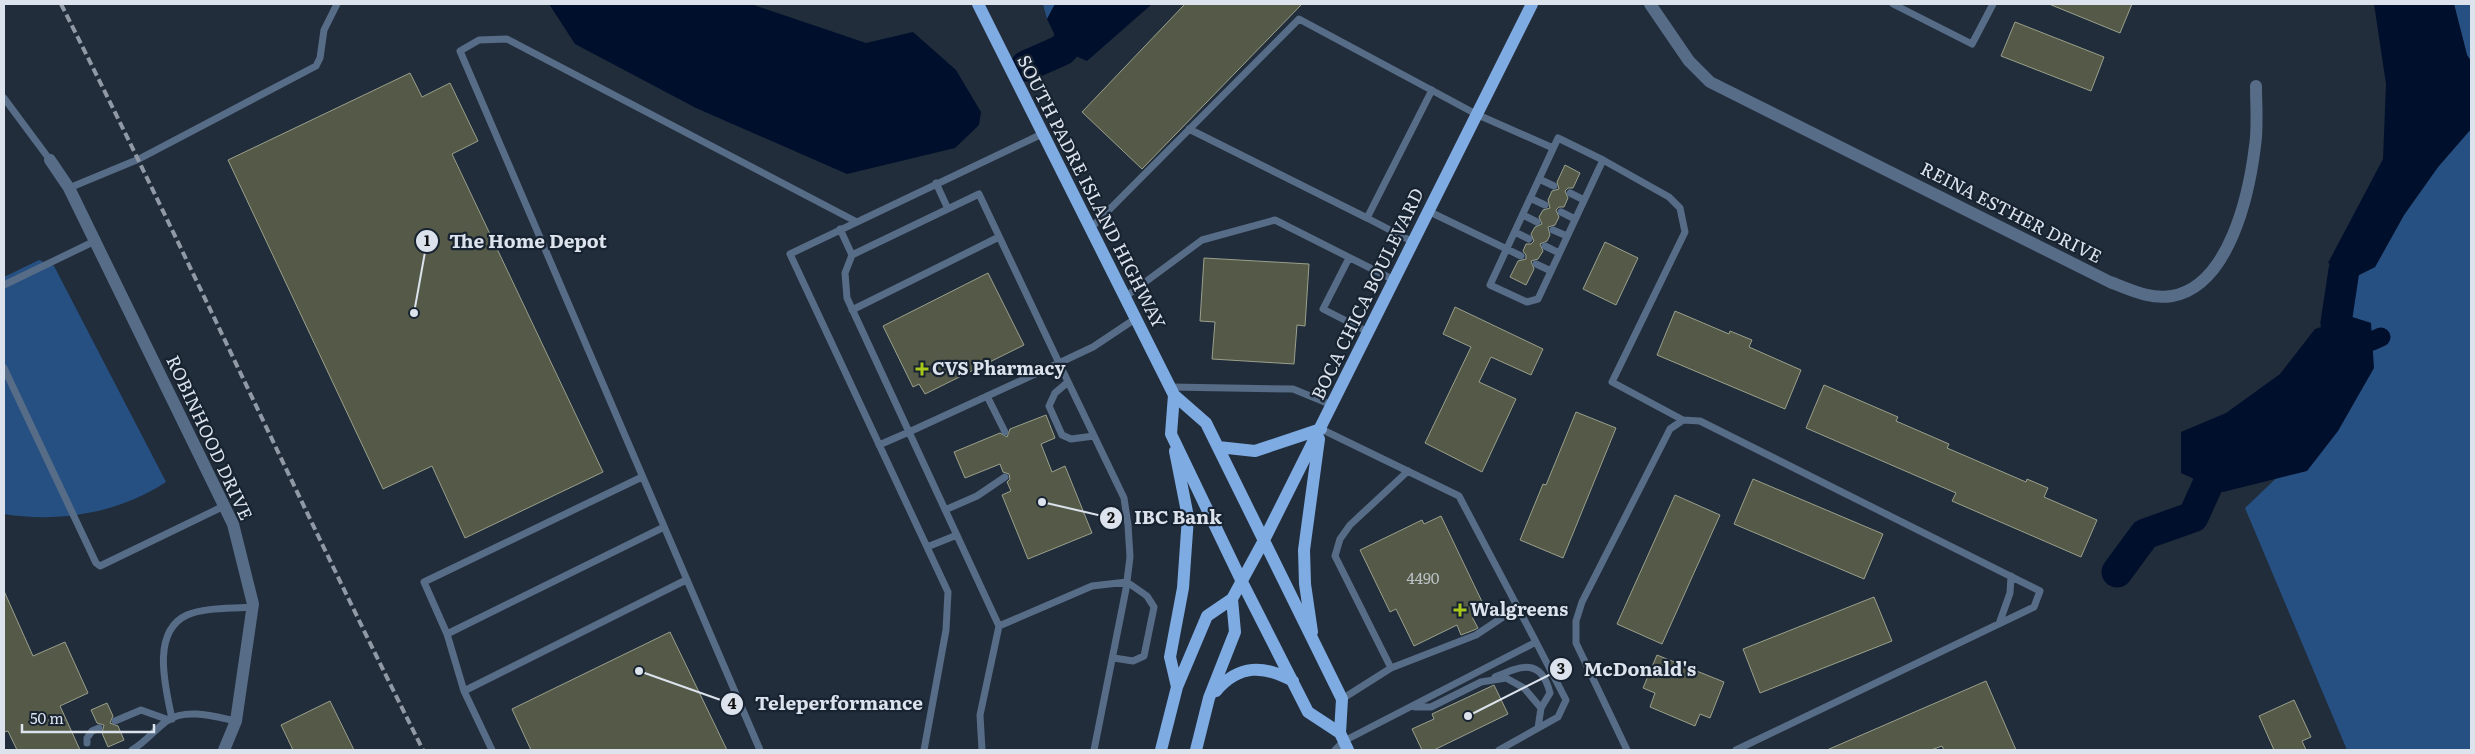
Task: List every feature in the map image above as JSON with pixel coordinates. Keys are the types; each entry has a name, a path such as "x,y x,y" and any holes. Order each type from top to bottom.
{"main road":[{"name":"SOUTH PADRE ISLAND HIGHWAY","path":"978,4 1172,391 1206,423 1342,699"},
{"name":"BOCA CHICA BOULEVARD","path":"1161,750 1177,687 1207,616 1232,599 1264,542 1532,4"},
{"path":"1172,391 1172,434 1188,517 1184,588 1170,657 1177,687"},
{"path":"1218,447 1255,450 1321,429 1304,550 1305,584 1313,642"},
{"path":"1172,434 1242,582 1308,712 1342,744"},
{"path":"1196,750 1209,698 1235,632 1232,599"},
{"path":"1209,698 1227,678 1245,670 1277,672 1293,681"},
{"path":"1342,699 1342,744"}],"street":[{"name":"REINA ESTHER DRIVE","path":"1650,4 1689,61 1710,82 2110,282 2145,296 2171,296 2197,287 2216,267 2232,236 2248,188 2256,144 2256,86"},
{"name":"ROBINHOOD DRIVE","path":"50,160 69,188 233,524 253,607 236,721 224,750"}],"lane":[{"path":"69,188 139,159 316,66 320,58 324,30 338,4"},
{"path":"1893,4 1972,44 1993,4"},
{"path":"1090,229 1299,19 1476,114 1553,148"},
{"path":"760,750 460,51 479,40 507,39 855,222"},
{"path":"1367,218 1432,90"},
{"path":"4,98 50,160"},
{"path":"1190,129 1413,242"},
{"path":"924,750 946,630 948,592 790,254 1042,134"},
{"path":"1603,160 1538,299 1527,302 1490,285 1558,138 1603,160 1669,197 1680,208 1685,232 1612,382 1682,420 1700,421 2040,591 2034,607 1736,750"},
{"path":"1539,179 1554,186"},
{"path":"936,183 948,209"},
{"path":"1570,193 1584,200"},
{"path":"982,750 980,715 999,626 846,298 845,273 852,255 979,194 1124,498 1130,556 1127,582 1114,658 1094,750"},
{"path":"1530,198 1545,205"},
{"path":"1428,211 1520,256"},
{"path":"1561,212 1576,219"},
{"path":"1523,215 1537,222"},
{"path":"1124,298 1202,240 1275,220 1394,280"},
{"path":"840,229 852,255"},
{"path":"1553,230 1567,236"},
{"path":"1515,232 1529,239"},
{"path":"852,310 999,237"},
{"path":"4,286 95,241"},
{"path":"1545,246 1560,253"},
{"path":"1349,258 1323,309 1368,332"},
{"path":"1536,264 1551,271"},
{"path":"879,445 1093,347 1135,319"},
{"path":"4,368 96,562 100,566 224,506"},
{"path":"1068,382 1055,393 1049,406 1062,435 1071,439 1094,436"},
{"path":"1172,391 1293,389 1332,405"},
{"path":"987,396 1005,432"},
{"path":"1627,750 1576,643 1576,621 1582,602 1670,429 1682,420"},
{"path":"1321,429 1459,496 1566,700 1558,717 1499,750"},
{"path":"1391,668 1335,556 1340,539 1350,525 1408,471"},
{"path":"492,750 464,691 447,634 424,582 642,477"},
{"path":"945,510 977,496 1005,477"},
{"path":"447,634 664,527"},
{"path":"927,548 957,535"},
{"path":"1999,624 2008,599 2011,576"},
{"path":"464,691 686,580"},
{"path":"999,626 1092,586 1127,582 1147,596 1154,607 1149,639 1144,656 1133,661 1114,658"},
{"path":"170,719 163,676 165,649 169,634 178,620 202,611 253,607"},
{"path":"1342,699 1391,668 1476,636 1518,607"},
{"path":"1342,744 1536,642"},
{"path":"1412,706 1431,707 1482,682 1516,668 1529,666 1542,674 1550,693 1541,708 1538,728"},
{"path":"1482,682 1506,678 1511,680 1524,688 1541,708"},
{"path":"116,721 141,710 170,719 199,713 236,721"},
{"path":"132,750 144,744 170,719"},
{"path":"87,743 86,738 92,730 99,728"}],"shaded area":[{"path":"549,4 751,4 866,43 913,32 956,70 981,112 979,125 955,148 847,174 696,108 575,44"},
{"path":"1043,4 1055,4 1047,19"},
{"path":"1055,4 1152,4 1087,61 1062,50 1047,19"},
{"path":"2374,4 2454,4 2467,55 2471,61 2471,129 2438,167 2404,215 2375,267 2357,276 2328,263 2383,159 2386,84"},
{"path":"2454,4 2471,4 2471,61 2467,55"},
{"path":"2471,129 2471,750 2347,750 2245,508 2289,466 2371,323 2352,317 2357,276 2375,267 2404,215 2438,167"},
{"path":"39,260 54,266 166,482 148,493 129,501 88,513 46,517 4,514 4,277"},
{"path":"2352,317 2371,323 2374,368 2338,431 2307,471 2223,492 2181,473 2181,432 2226,413 2280,374 2315,329"}],"building":[{"path":"1185,4 1302,4 1142,169 1082,112"},
{"path":"2049,4 2132,4 2120,33"},
{"path":"2015,22 2104,57 2091,91 2001,56"},
{"path":"410,73 422,97 450,83 478,141 452,154 603,472 465,538 432,466 383,489 228,160"},
{"path":"1565,165 1580,173 1573,188 1568,188 1565,191 1568,198 1564,207 1559,207 1556,210 1559,217 1555,225 1548,227 1550,235 1547,241 1540,244 1543,251 1538,259 1531,261 1534,269 1526,285 1510,277 1518,261 1526,259 1523,251 1526,244 1531,244 1534,241 1531,234 1535,227 1542,224 1539,217 1543,210 1550,208 1548,200 1552,191 1559,189 1557,182"},
{"path":"1605,242 1638,258 1616,305 1583,289"},
{"path":"1204,258 1309,264 1305,326 1297,325 1294,364 1212,359 1215,322 1200,321"},
{"name":"CVS Pharmacy","path":"988,273 1024,345 925,394 919,384 913,387 883,326"},
{"path":"1455,307 1543,349 1531,375 1491,357 1479,382 1516,399 1482,472 1425,443 1471,347 1443,334"},
{"path":"1675,311 1729,334 1730,331 1752,340 1749,347 1801,370 1785,409 1657,355"},
{"path":"1824,385 1898,417 1896,421 1949,444 1947,448 2026,482 2027,479 2048,488 2044,497 2097,520 2081,557 1952,501 1956,493 1806,428"},
{"path":"1576,412 1616,428 1563,558 1520,540 1543,484 1546,485"},
{"path":"1046,415 1055,438 1041,444 1052,472 1065,466 1092,533 1028,559 1002,495 1011,491 1007,482 1010,479 1009,474 1003,472 1000,464 965,478 954,452 1000,433 1007,437 1010,429"},
{"path":"1753,479 1883,534 1864,579 1734,524"},
{"path":"1675,495 1720,515 1662,644 1617,624"},
{"name":"Walgreens","path":"1441,516 1486,610 1472,617 1478,628 1461,635 1457,625 1414,646 1396,609 1390,612 1360,550 1422,520 1424,524"},
{"path":"4,591 33,656 65,642 88,693 60,706 80,750 17,750 8,731 4,732"},
{"path":"1874,597 1892,641 1760,693 1743,649"},
{"path":"670,632 727,750 531,750 512,709"},
{"path":"1657,655 1724,682 1710,718 1700,714 1695,726 1650,707 1655,693 1643,688"},
{"path":"1986,681 2016,750 1944,750 1942,746 1931,750 1827,750"},
{"path":"1494,685 1508,714 1434,750 1422,750 1412,729 1434,719 1432,714"},
{"path":"2294,700 2311,737 2302,741 2306,750 2274,750 2259,716"},
{"path":"330,701 354,750 293,750 281,725"},
{"path":"107,703 113,716 110,723 118,726 124,740 108,747 102,733 104,725 97,723 91,710"}],"waterway":[{"path":"1026,66 1062,50 1102,4"},
{"path":"2340,365 2336,323 2344,270 2364,233"},
{"path":"2372,341 2381,337"},
{"path":"2117,572 2145,534 2193,517 2219,460 2234,453"}],"railway":[{"path":"61,4 153,190 423,750"}],"place":[{"name":"The Home Depot","path":"414,313"},
{"name":"CVS Pharmacy","path":"922,369"},
{"name":"IBC Bank","path":"1042,502"},
{"name":"Walgreens","path":"1460,610"},
{"name":"Teleperformance","path":"639,671"},
{"name":"McDonald's","path":"1468,716"}]}
